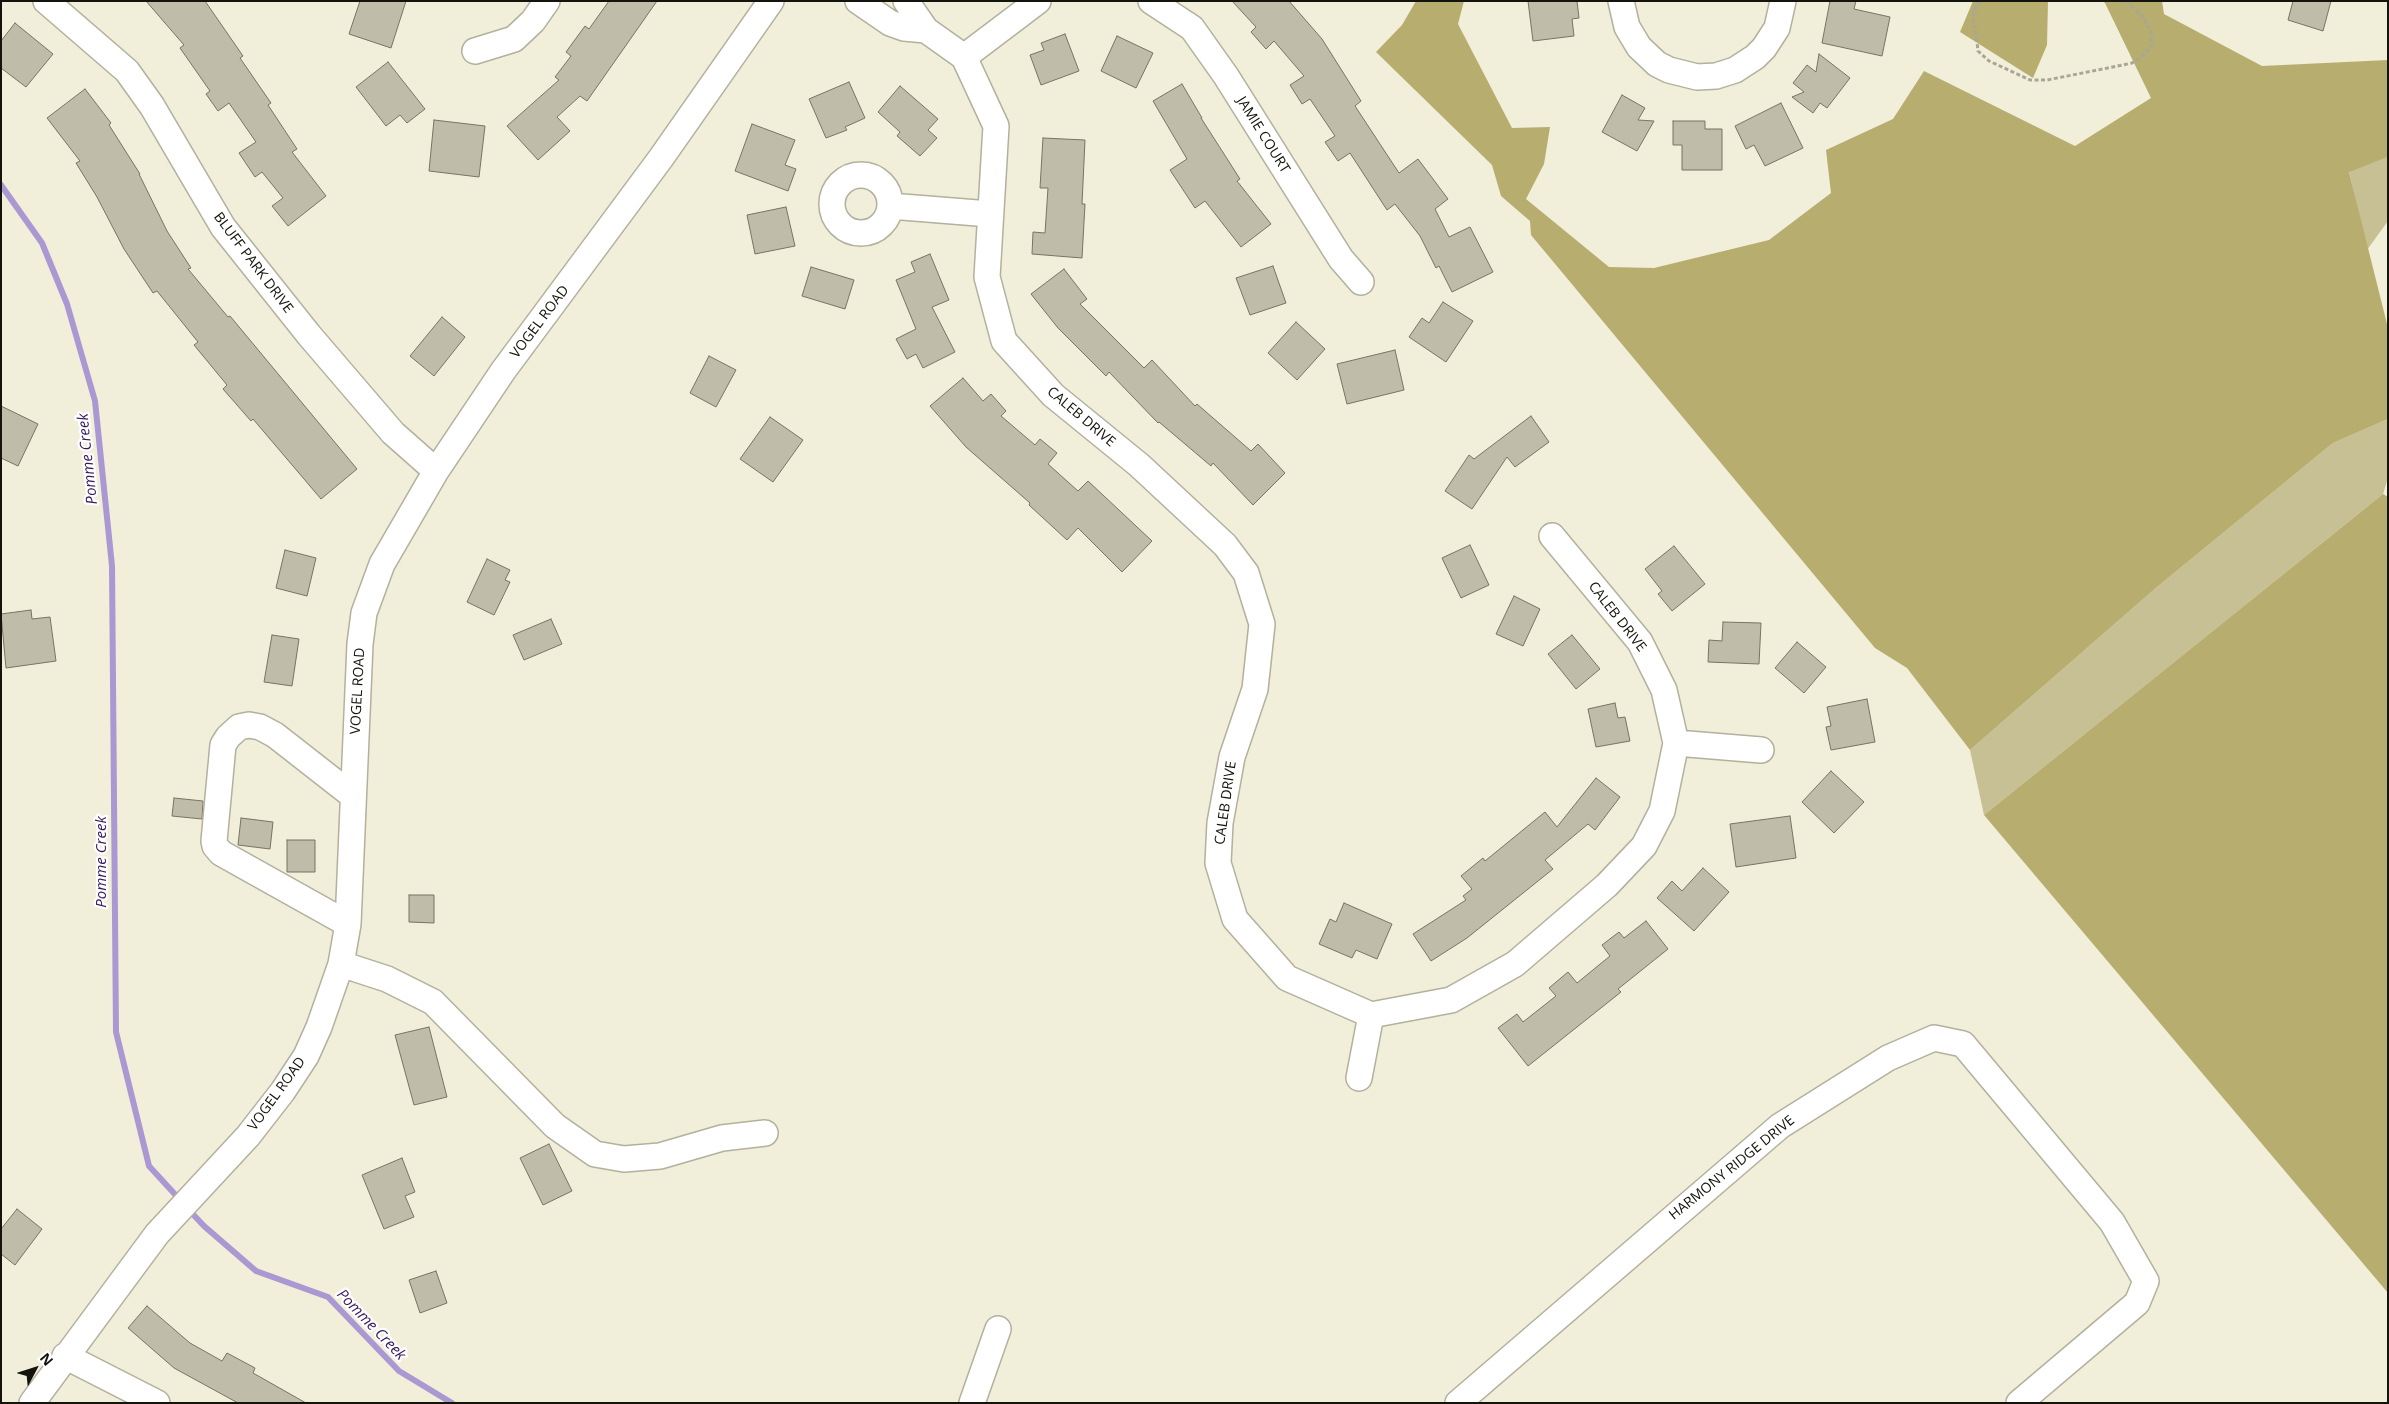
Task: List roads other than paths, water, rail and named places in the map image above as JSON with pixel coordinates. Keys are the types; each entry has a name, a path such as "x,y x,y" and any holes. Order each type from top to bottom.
{"street":[{"name":"BLUFF PARK DRIVE","path":"46,1 127,71 152,106 223,227 309,335 393,433 436,471"},
{"path":"476,51 514,39 533,21 547,1"},
{"name":"VOGEL ROAD","path":"32,1403 157,1234 248,1136 283,1091 306,1056 319,1027 341,964 348,924 360,644 364,613 382,564 436,471 503,372 661,158 771,1"},
{"name":"CALEB DRIVE","path":"858,1 890,23 904,28 926,30"},
{"name":"CALEB DRIVE","path":"906,1 926,30 964,57 996,126 988,277 1004,341 1053,395 1139,465 1225,545 1246,573 1262,624 1255,689 1232,757 1220,823 1218,863 1235,919 1287,978 1371,1014 1451,1000 1514,964 1607,885 1644,846 1662,811 1676,743 1664,690 1640,642 1552,536"},
{"path":"964,57 1038,1"},
{"name":"JAMIE COURT","path":"1151,1 1192,28 1226,76 1341,259 1361,282"},
{"path":"1621,1 1627,26 1639,47 1657,64 1669,70 1697,77 1716,76 1735,70 1755,57 1764,48 1777,28 1783,1"},
{"path":"890,206 990,214"},
{"path":"348,924 221,853 215,846 224,745 228,737 239,727 248,725 260,727 275,735 353,796"},
{"path":"1676,743 1761,750"},
{"path":"341,964 387,979 433,1002 555,1126 594,1154 624,1159 660,1156 722,1138 765,1133"},
{"path":"1359,1078 1371,1014"},
{"name":"HARMONY RIDGE DRIVE","path":"1458,1403 1780,1126 1888,1058 1934,1038 1963,1044 2112,1222 2146,1281 2137,1302 2019,1403"},
{"path":"972,1403 998,1329"},
{"path":"65,1356 157,1403"}],"waterway":[{"name":"Pomme Creek","path":"1,185 42,243 67,304 95,401 112,566 116,1032 149,1166 182,1202"},
{"name":"Pomme Creek","path":"188,1209 204,1226 256,1271 328,1297 399,1371 452,1403"}]}
